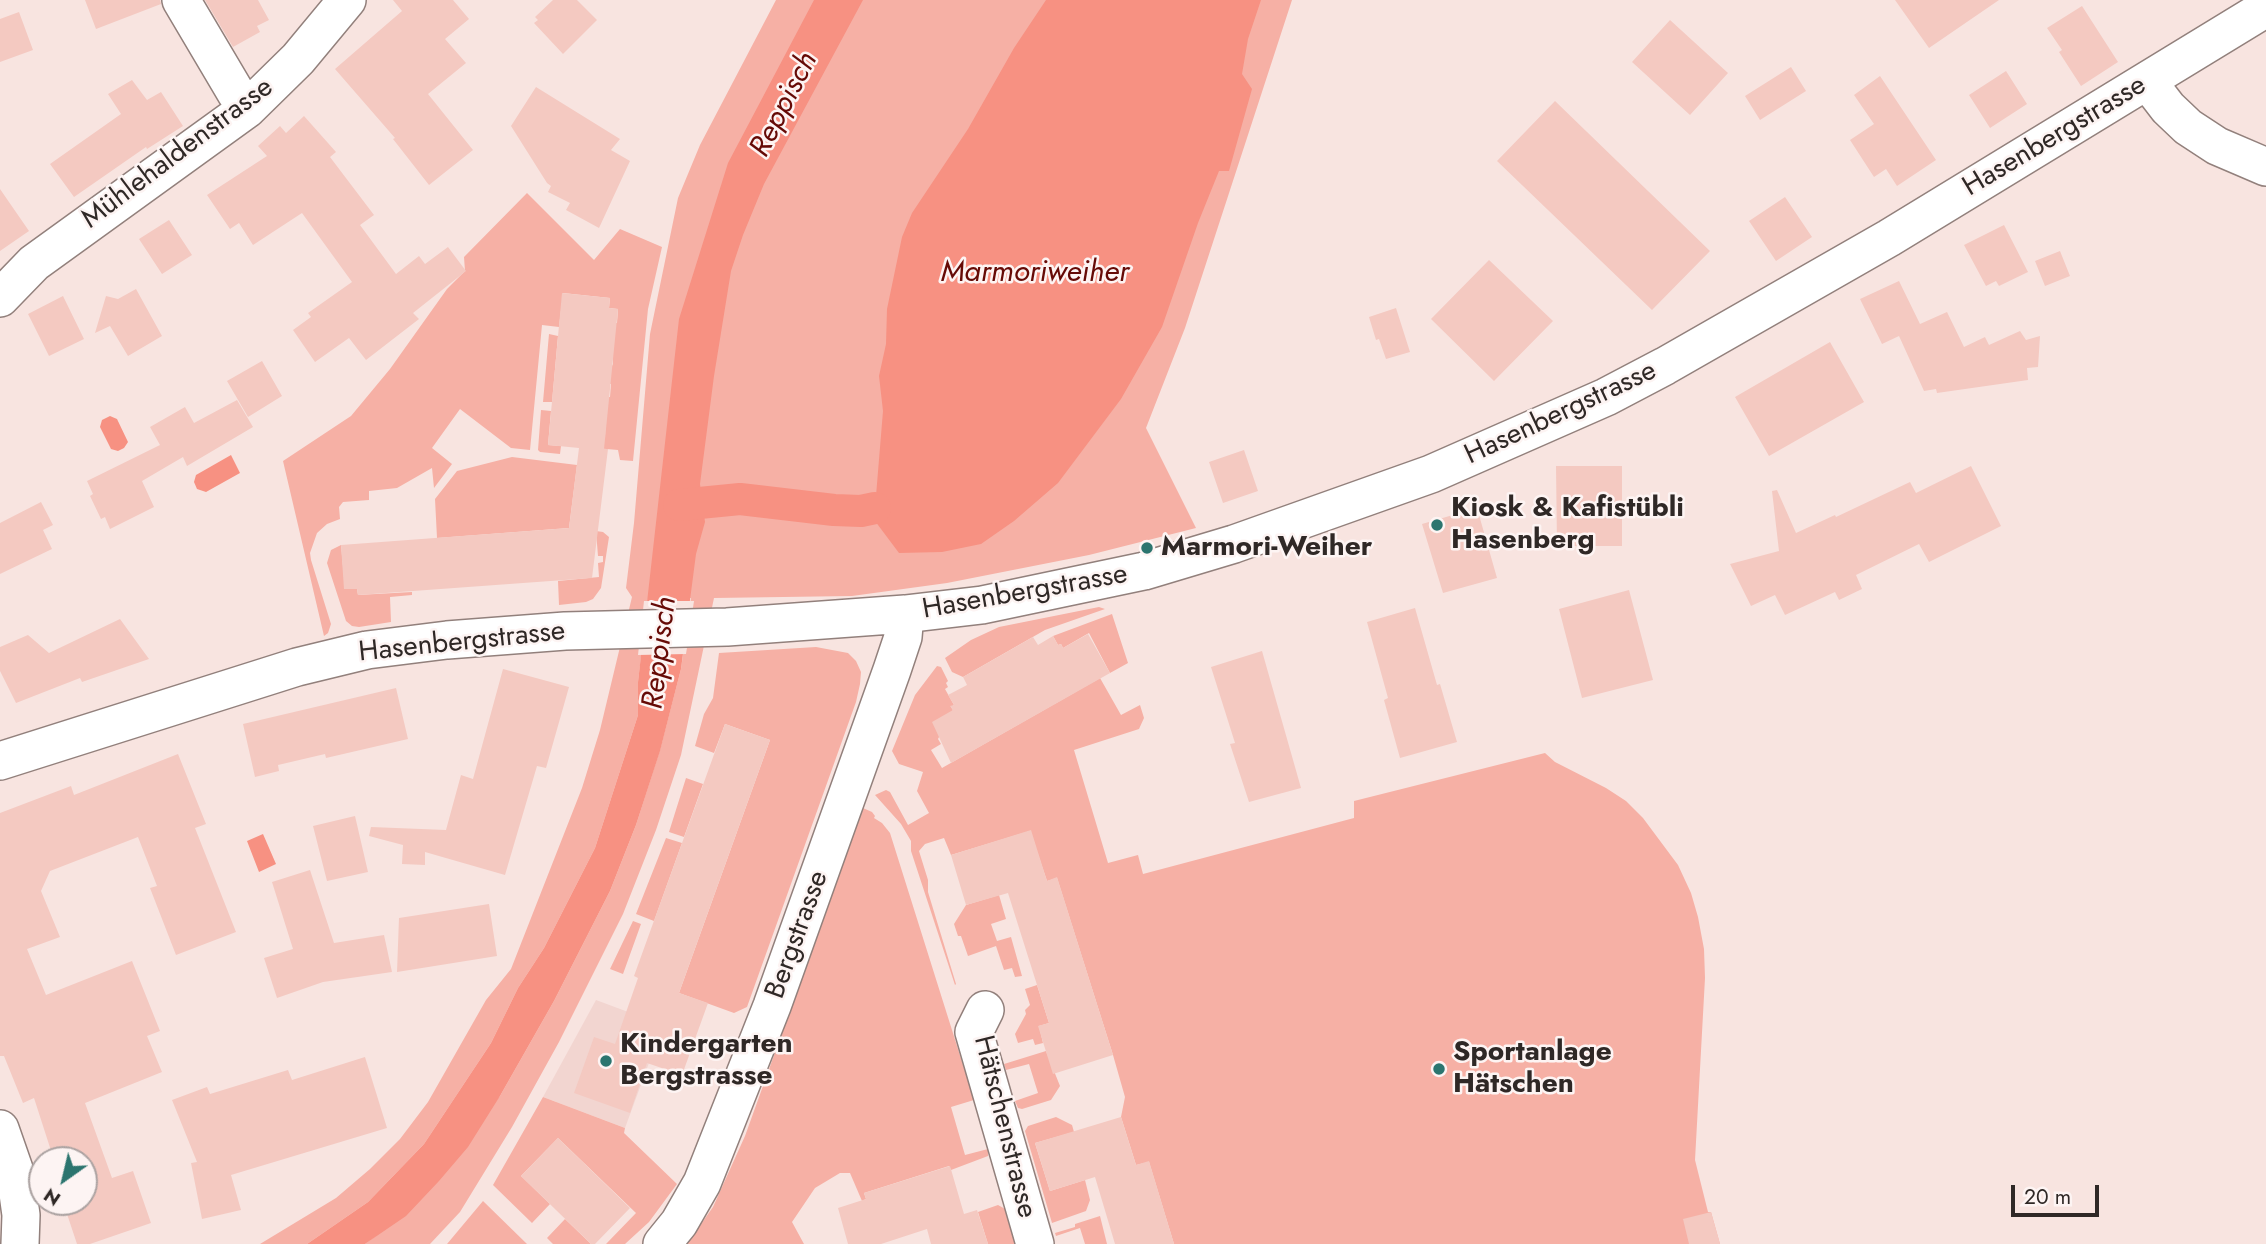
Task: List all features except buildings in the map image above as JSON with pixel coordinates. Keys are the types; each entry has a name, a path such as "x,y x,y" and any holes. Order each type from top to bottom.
{"street":[{"path":"181,0 247,109"},
{"name":"Mühlehaldenstrasse","path":"0,298 34,262 247,109 298,59 347,0"},
{"name":"Hasenbergstrasse","path":"0,761 297,667 367,650 459,639 565,631 727,627 905,614 982,605 1144,570 1234,544 1431,474 1606,397 1889,238 2266,8"},
{"path":"2148,82 2168,108 2188,127 2217,146 2266,167"},
{"name":"Bergstrasse","path":"662,1244 679,1223 702,1183 772,1006 888,683 902,637 905,614"},
{"name":"Hätschenstrasse","path":"985,1010 974,1032 1035,1244"},
{"path":"0,1129 15,1172 21,1215 20,1244"}],"shaded area":[{"path":"776,0 1292,0 1185,328 1146,428 1196,528 1089,555 947,583 852,596 714,598 681,755 656,830 623,914 559,1042 512,1127 460,1212 430,1244 365,1244 377,1235 500,1096 554,1001 610,891 636,825 660,750 681,669 691,598 648,598 638,682 638,715 595,848 491,1043 424,1144 368,1202 307,1244 260,1244 336,1198 400,1139 428,1102 486,1000 511,969 582,788 600,730 632,597 626,588 650,334 678,198 700,145"},
{"path":"527,193 594,260 620,229 662,247 648,309 633,461 620,460 618,450 595,448 605,438 606,397 610,397 611,384 603,383 613,364 613,323 617,323 618,309 609,308 610,298 563,293 559,327 542,325 530,450 511,448 460,409 432,448 452,464 434,488 432,468 397,488 369,491 369,500 343,502 339,507 340,519 327,524 317,533 310,553 331,624 324,636 283,461 351,416 390,369 447,289 465,271 464,257"},
{"path":"549,334 558,336 552,402 543,402"},
{"path":"541,410 551,411 548,445 561,446 560,454 538,450"},
{"path":"512,457 577,465 569,528 437,538 435,499 457,471"},
{"path":"596,531 609,537 601,588 593,599 586,602 559,605 558,581 599,577 598,563 603,562 603,556 598,556"},
{"path":"341,545 345,589 357,589 358,595 412,592 412,595 390,597 391,622 359,627 346,621 327,563 331,550"},
{"path":"1099,607 1105,609 1045,630 963,677 952,672 945,658 971,640 999,627"},
{"path":"1112,614 1128,663 1110,673 1089,633 1063,648 1053,636"},
{"path":"816,647 848,653 856,661 861,672 856,702 747,1007 734,1013 679,993 770,740 725,724 714,753 695,746 704,714 713,698 719,653"},
{"name":"Sportanlage Hätschen","path":"937,666 941,667 948,681 948,687 945,689 954,705 938,739 941,744 931,750 942,768 1100,678 1121,715 1140,705 1144,718 1139,729 1074,750 1108,863 1138,855 1143,874 1354,818 1354,801 1545,753 1555,762 1626,801 1643,818 1678,865 1698,917 1704,949 1705,978 1695,1160 1708,1212 1711,1212 1720,1244 1174,1244 1149,1162 1136,1165 1121,1117 1125,1097 1057,878 1047,881 1030,831 951,855 944,838 925,844 919,851 955,985 911,851 911,841 901,824 875,795 886,790 890,792 908,825 929,813 917,791 923,772 899,764 892,751 915,695"},
{"path":"686,778 703,784 684,837 669,832"},
{"path":"863,808 872,812 874,818 890,833 974,1100 951,1107 965,1155 988,1149 988,1156 951,1170 949,1166 864,1193 866,1199 862,1201 850,1173 840,1173 815,1188 792,1222 804,1244 687,1244 713,1207 745,1136"},
{"path":"666,838 682,843 654,921 636,914"},
{"path":"999,895 1006,919 991,924 997,941 1011,937 1022,976 1015,977 1012,968 1004,970 996,946 968,956 954,924 966,905"},
{"path":"633,921 641,924 623,974 610,969"},
{"path":"1037,985 1049,1023 1039,1026 1043,1043 1035,1045 1033,1039 1018,1043 1015,1034 1026,1014 1025,1010 1030,1005 1025,989"},
{"name":"Kindergarten Bergstrasse","path":"596,1000 663,1025 625,1128 543,1097"},
{"path":"1046,1051 1060,1086 1051,1100 1018,1108 1015,1101 1038,1093 1029,1064 1006,1070 1004,1064"},
{"path":"543,1097 625,1128 624,1133 677,1184 649,1222 625,1244 606,1244 636,1213 558,1138 521,1176 550,1204 532,1223 493,1185"},
{"path":"1056,1117 1072,1125 1074,1132 1035,1143 1050,1191 1085,1180 1090,1200 1086,1211 1052,1223 1025,1131 1028,1126"},
{"path":"483,1201 527,1244 447,1244"},
{"path":"998,1205 1007,1210 1017,1244 988,1244 978,1212"},
{"path":"1100,1216 1107,1244 1085,1244 1080,1228 1056,1236 1055,1233"},
{"path":"565,1219 591,1244 553,1244 547,1238"}],"water":[{"name":"Reppisch","path":"814,0 863,0 764,184 731,271 700,484 705,522 696,554 681,669 660,751 636,825 610,891 554,1001 500,1096 468,1147 439,1181 406,1216 365,1244 307,1244 368,1202 424,1144 491,1043 595,848 638,715 638,682 679,319 728,163"},
{"name":"Marmoriweiher","path":"1046,0 1261,0 1248,39 1242,74 1252,89 1229,171 1219,171 1162,327 1121,399 1058,483 1014,521 981,544 942,552 899,553 875,521 875,508 883,411 879,376 886,344 887,309 902,237 912,213 968,129 1014,48"},
{"path":"110,416 117,419 128,442 118,451 111,449 100,427 102,420"},
{"path":"231,455 240,473 206,492 197,489 194,482 196,475"},
{"path":"263,834 276,864 259,872 247,841"}],"pier":[{"path":"644,601 694,601 686,654 638,655"}],"waterway":[{"path":"679,505 740,499 834,510 861,511 875,508"}],"place":[{"name":"Kiosk & Kafistübli Hasenberg","path":"1437,525"},
{"name":"Marmori-Weiher","path":"1147,548"},
{"name":"Kindergarten Bergstrasse","path":"606,1061"},
{"name":"Sportanlage Hätschen","path":"1439,1069"}]}
